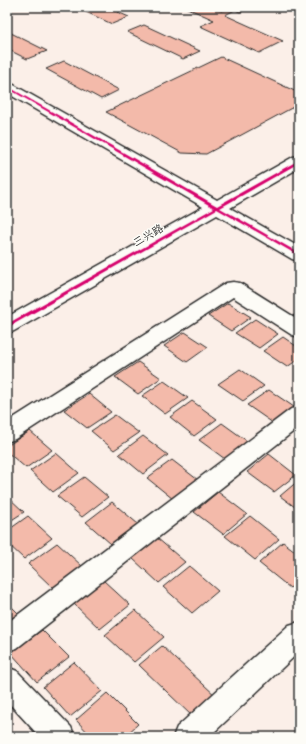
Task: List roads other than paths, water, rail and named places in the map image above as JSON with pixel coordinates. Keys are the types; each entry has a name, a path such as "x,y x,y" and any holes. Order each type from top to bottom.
{"street":[{"path":"7,87 299,256"},
{"name":"三兴路","path":"7,326 210,204 299,147"},
{"name":"三兴路","path":"7,309 210,204 299,161"},
{"path":"7,433 233,288 299,330"},
{"path":"7,639 299,415"},
{"path":"188,737 299,634"},
{"path":"7,680 60,737"}]}
